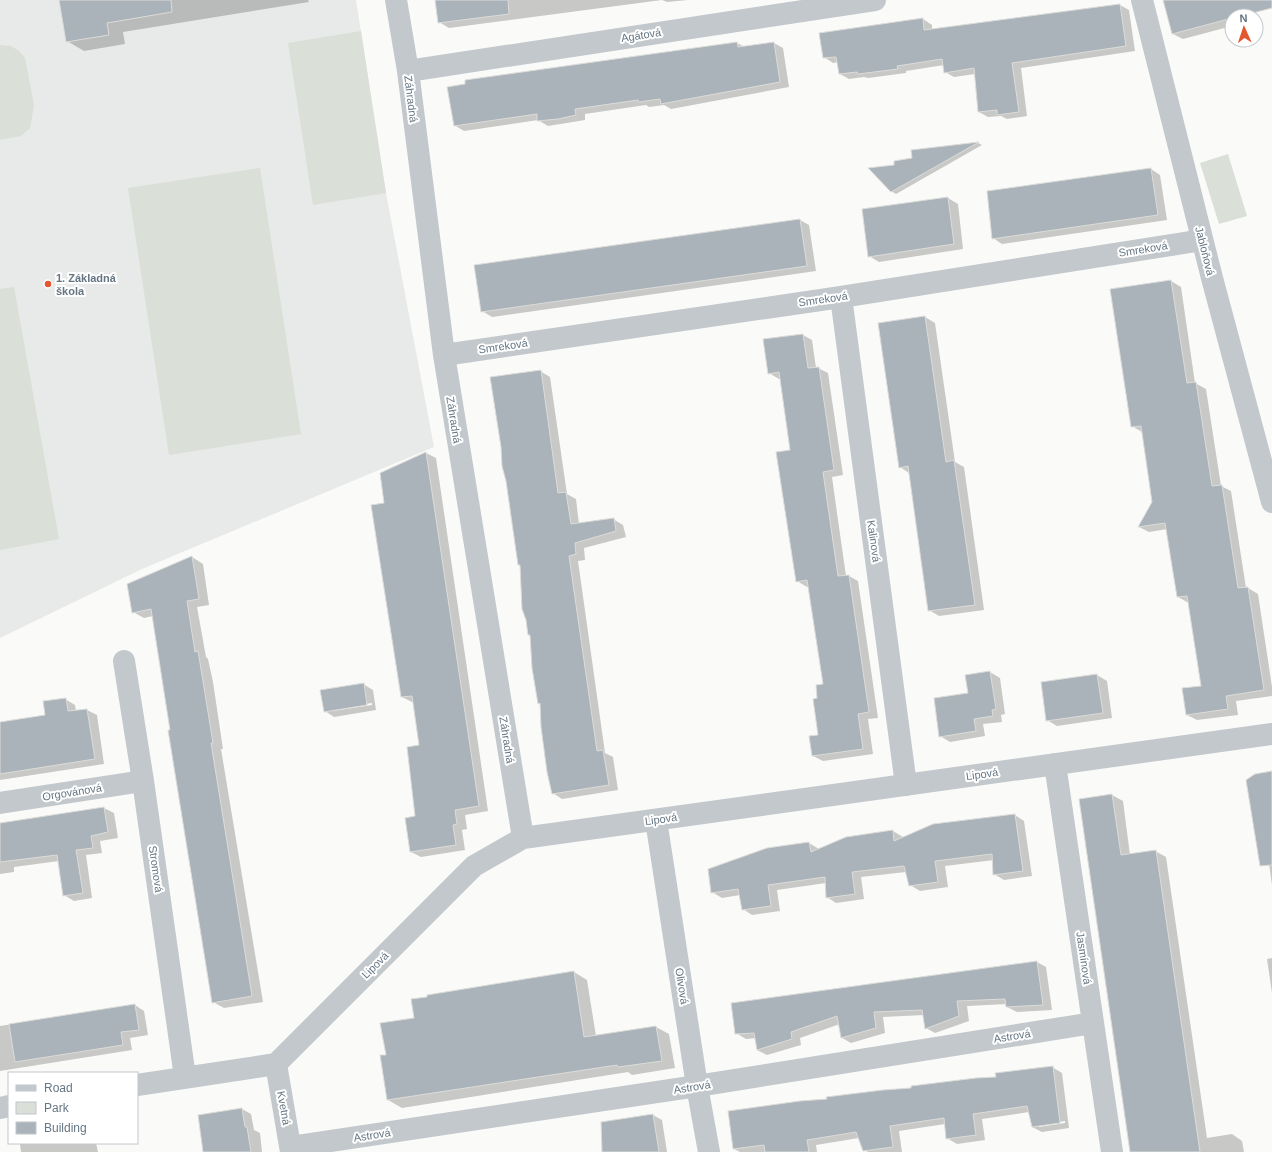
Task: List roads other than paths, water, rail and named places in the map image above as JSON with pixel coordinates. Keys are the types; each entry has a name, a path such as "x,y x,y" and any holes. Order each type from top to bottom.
{"street":[{"name":"Záhradná","path":"396,0 408,71 444,355 524,838"},
{"name":"Agátová","path":"408,71 875,0"},
{"name":"Jabloňová","path":"1142,0 1202,239 1272,502"},
{"name":"Smreková","path":"444,355 841,296 1202,239"},
{"name":"Kalinová","path":"841,296 906,785"},
{"name":"Stromová","path":"124,661 143,781 185,1077"},
{"name":"Lipová","path":"276,1064 474,866 524,838 1272,734"},
{"name":"Jasmínová","path":"1055,764 1112,1152"},
{"name":"Orgovánová","path":"0,803 143,781"},
{"name":"Olivová","path":"656,820 697,1086 709,1152"},
{"name":"Astrová","path":"291,1150 1093,1023"},
{"path":"138,1085 276,1064"},
{"name":"Kvetná","path":"276,1064 291,1150"}],"place":[{"name":"1. Základná škola","path":"48,284"}]}
